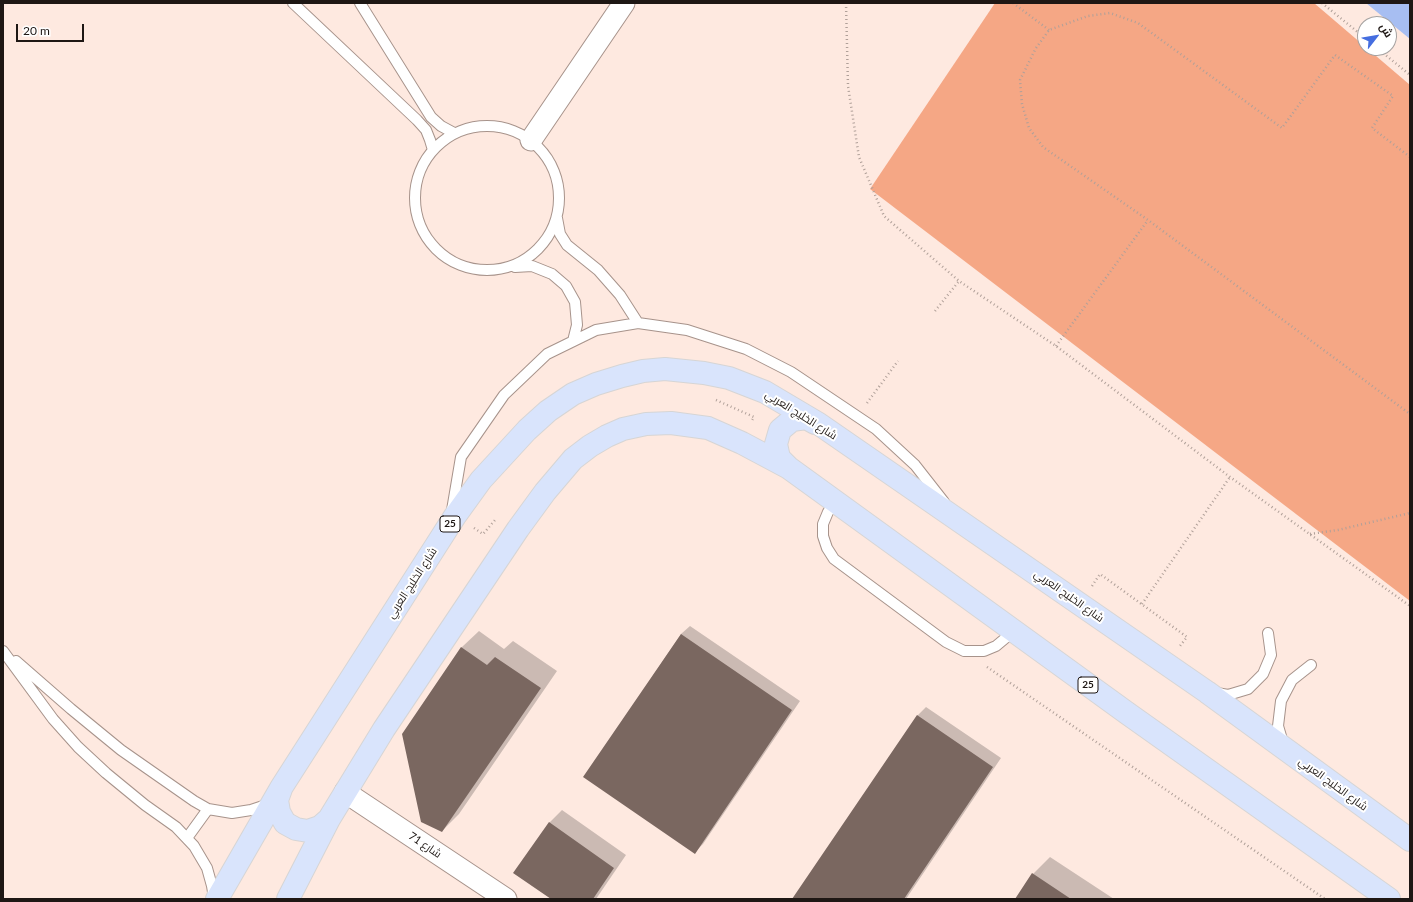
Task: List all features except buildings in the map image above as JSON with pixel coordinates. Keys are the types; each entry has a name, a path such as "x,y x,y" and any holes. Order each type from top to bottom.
{"main road":[{"name":"شارع الخليج العربي","path":"217,899 276,796 452,521 481,480 527,430 548,411 574,394 596,384 622,376 643,371 665,369 704,373 729,378 765,392 819,424 1207,692 1410,840"},
{"path":"789,468 779,458 776,444 780,430 792,420 806,418 819,424"},
{"name":"25","path":"288,899 329,819 384,729 518,529 545,492 573,459 590,446 623,429 646,424 671,423 708,428 742,443 789,468 1134,718 1389,899"},
{"path":"276,796 279,812 286,823 296,829 308,831 320,827 329,819"}],"street":[{"path":"531,140 624,3"},
{"name":"شارع 71","path":"345,792 506,899"}],"lane":[{"path":"293,3 417,120 426,130 433,150"},
{"path":"360,3 431,117 441,126 454,133"},
{"path":"513,267 532,256 547,239 557,218 560,197 556,175 546,156 531,140 513,131 493,126 473,127 454,133 443,140 433,150 421,168 415,189 416,211 422,232 434,249 451,262 470,269 492,271 513,267 532,266 552,274 566,286 574,302 577,325 573,341"},
{"path":"557,218 560,234 567,245 581,254 598,270 620,295 638,323"},
{"path":"452,521 461,457 504,394 547,354 596,330 638,323 687,330 746,349 791,372 876,429 914,465 957,519"},
{"path":"835,502 828,512 824,524 823,536 827,548 834,559 946,642 964,651 984,651 996,646 1014,631"},
{"path":"1207,692 1228,695 1248,689 1264,674 1271,655 1268,633"},
{"path":"3,650 71,710 121,750 194,801 208,809 232,813 251,810 276,796"},
{"path":"3,650 53,719 78,747 106,773 145,805 176,827 194,846 207,868 214,899"},
{"path":"1285,749 1278,726 1281,701 1292,680 1311,665"},
{"path":"187,838 208,809"}],"path":[{"path":"846,3 848,86 859,157 884,216 959,281 1056,346 1230,476 1410,606"},
{"path":"1013,3 1049,30"},
{"path":"1322,3 1357,31"},
{"path":"1410,157 1372,128 1393,96 1335,55 1282,128 1138,23 1110,13 1088,16 1049,30 1036,48 1020,80 1022,104 1029,128 1043,147 1148,220 1410,414"},
{"path":"1387,56 1410,75"},
{"path":"1056,346 1148,220"},
{"path":"935,311 959,281"},
{"path":"857,417 898,361"},
{"path":"1142,604 1230,476"},
{"path":"1309,534 1338,530 1410,513"},
{"path":"452,521 483,534 499,515 518,529"},
{"path":"1080,604 1100,574 1187,637 1167,664"},
{"path":"964,651 1325,899"}],"shaded area":[{"path":"995,3 1314,3 1357,40 1357,56 1376,56 1410,85 1410,601 870,189"}],"water":[{"path":"1366,3 1410,3 1410,39 1397,28 1397,16 1382,16"}]}
